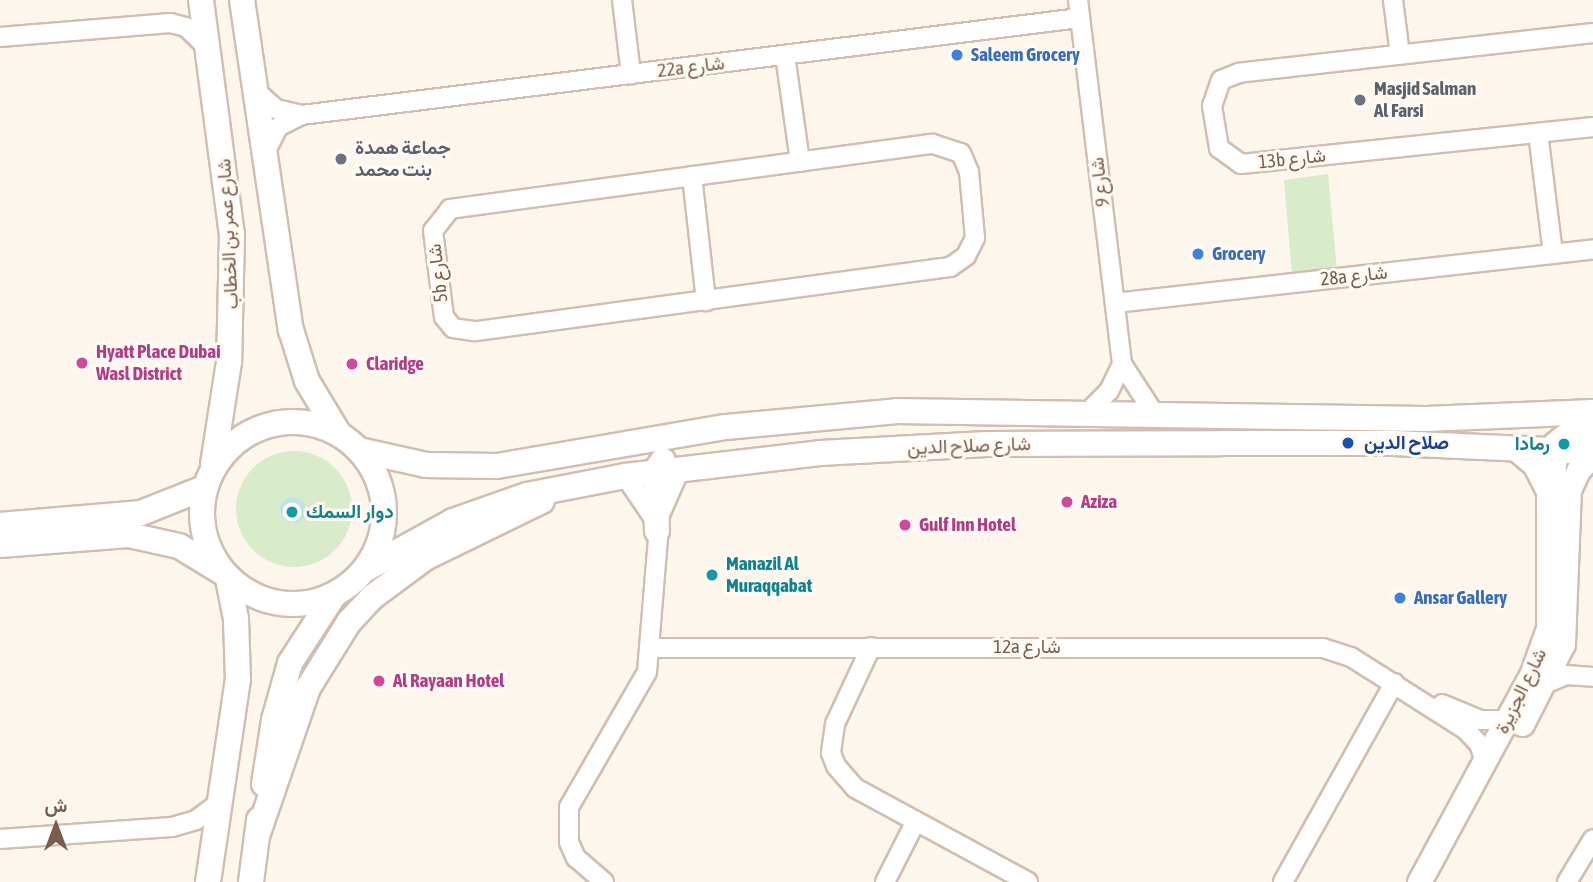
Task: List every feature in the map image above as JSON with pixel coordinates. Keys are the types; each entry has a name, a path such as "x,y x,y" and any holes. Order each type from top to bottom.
{"main road":[{"name":"شارع عمر بن الخطاب","path":"201,0 229,191 233,277 229,362 208,478"},
{"path":"242,0 290,330 307,381 339,434"},
{"name":"شارع صلاح الدين","path":"359,450 426,466 497,466 669,435 812,417 935,410 1426,419 1593,412"},
{"path":"657,531 655,472 674,452 788,432 812,417"},
{"path":"0,525 141,513 208,478 231,445 255,429 283,422 312,423 339,434 359,450 372,467 385,509 383,530 366,569 334,595 303,637 280,691 251,882"},
{"path":"1550,508 1553,452 1570,433 1593,432"},
{"name":"شارع صلاح الدين","path":"366,569 453,521 565,486 655,472 820,453 987,444 1392,443 1593,454"},
{"path":"208,478 202,525 225,575 236,619 237,680 217,804 208,882"},
{"path":"257,836 308,688 349,622 371,598 425,558 512,518 565,486"},
{"path":"0,545 130,535 179,546 225,575 246,592 290,604 334,595"}],"street":[{"path":"622,0 631,74"},
{"path":"1393,0 1400,55"},
{"name":"22a شارع","path":"266,151 278,127 302,116 785,55 1079,9"},
{"name":"شارع 9","path":"1079,9 1122,364 1154,413"},
{"path":"0,37 170,23 186,27 209,49"},
{"name":"13b شارع","path":"1593,33 1230,75 1212,96 1219,148 1231,161 1250,163 1593,127"},
{"path":"785,55 800,162"},
{"name":"22a شارع","path":"257,92 276,109 302,116"},
{"path":"1538,133 1553,254"},
{"name":"5b شارع","path":"933,144 953,147 969,172 976,228 972,248 958,263 941,269 706,300 460,331 444,317 433,241 436,222 450,209 800,162 933,144"},
{"path":"692,176 706,300"},
{"name":"28a شارع","path":"1115,303 1593,250"},
{"path":"1089,411 1110,391 1122,364"},
{"name":"شارع الجزيرة","path":"1424,881 1539,659 1548,628 1550,508 1542,474 1517,450"},
{"name":"شارع الجزيرة","path":"1424,881 1545,684 1563,644 1566,622 1569,490 1579,469 1593,454"},
{"path":"604,882 576,858 569,842 569,807 647,672 651,648 657,531 664,499 680,469"},
{"path":"625,476 646,501 657,531"},
{"path":"871,647 835,724 831,753 840,772 855,788 1028,882"},
{"name":"12a شارع","path":"651,648 1308,647 1351,657 1394,682 1466,730 1479,744 1485,761"},
{"path":"1545,684 1566,675 1593,677"},
{"path":"1283,882 1394,682"},
{"name":"12a شارع","path":"1394,682 1480,720 1508,720"},
{"path":"0,839 172,827 196,820 217,804"},
{"path":"885,882 916,821"},
{"path":"1567,882 1593,839"}],"green space":[{"path":"1328,174 1337,270 1292,274 1284,180"},
{"path":"294,451 316,455 335,468 348,487 352,509 348,531 335,550 316,563 294,567 272,563 253,550 240,531 236,509 240,487 253,468 272,455"}],"water":[{"path":"293,497 302,501 306,510 302,519 293,523 284,519 280,510 284,501"}],"place":[{"name":"Saleem Grocery","path":"957,55"},
{"name":"Masjid Salman Al Farsi","path":"1360,100"},
{"name":"جماعة همدة بنت محمد","path":"341,159"},
{"name":"Grocery","path":"1198,254"},
{"name":"Hyatt Place Dubai Wasl District","path":"82,363"},
{"name":"Claridge","path":"352,364"},
{"name":"صلاح الدين","path":"1348,443"},
{"name":"رمادا","path":"1564,444"},
{"name":"Aziza","path":"1067,502"},
{"name":"دوار السمك","path":"292,512"},
{"name":"Gulf Inn Hotel","path":"905,525"},
{"name":"Manazil Al Muraqqabat","path":"712,575"},
{"name":"Ansar Gallery","path":"1400,598"},
{"name":"Al Rayaan Hotel","path":"379,681"}]}
